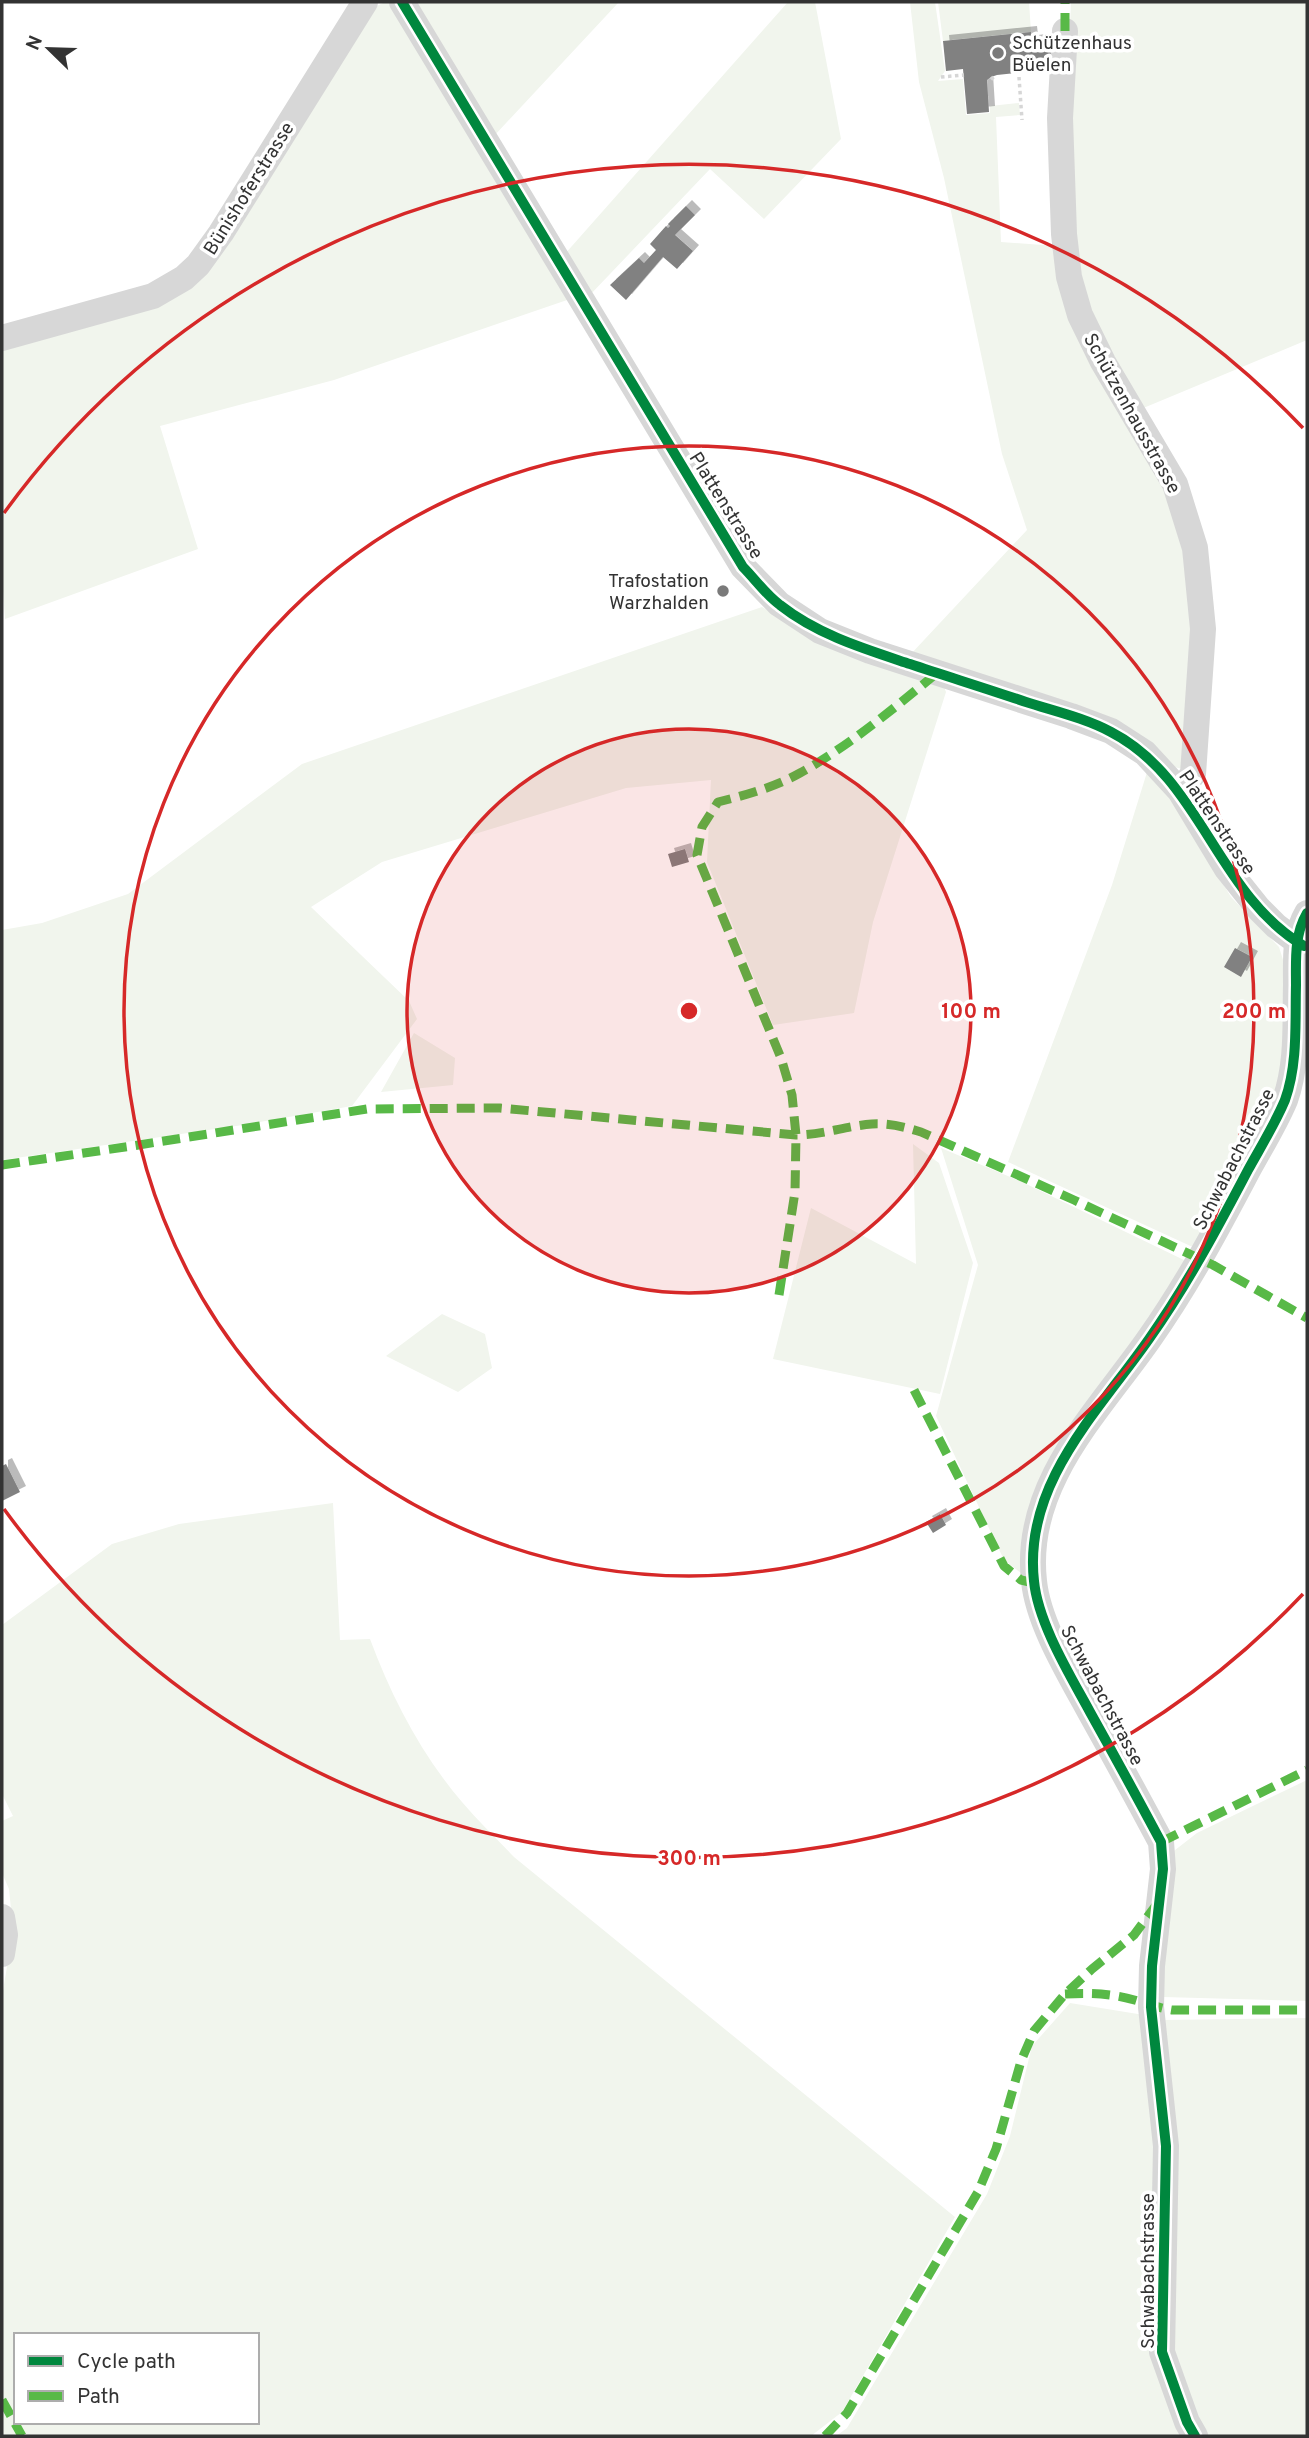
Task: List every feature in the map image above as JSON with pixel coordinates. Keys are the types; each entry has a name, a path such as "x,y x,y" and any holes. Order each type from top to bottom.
{"street":[{"name":"Bünishoferstrasse","path":"2,338 153,296 184,278 198,265 221,233 365,2"},
{"name":"Plattenstrasse","path":"402,2 743,567 779,604 820,631 870,651 1072,716 1111,731 1144,753 1180,791 1227,869 1259,909 1276,926 1302,945"},
{"name":"Schützenhausstrasse","path":"1065,31 1060,118 1069,277 1080,315 1103,362 1175,484 1195,548 1203,629 1193,774 1180,791"},
{"name":"Schwabachstrasse","path":"1195,2436 1187,2422 1162,2352 1166,2146 1151,2007 1152,1966 1163,1869 1161,1842 1048,1630 1034,1583 1036,1532 1058,1466 1149,1340 1201,1260 1285,1100 1294,1054 1307,913"},
{"path":"2,1917 5,1934 2,1954"}],"path":[{"path":"941,77 964,75"},
{"path":"1019,78 1022,120"}],"shaded area":[{"path":"385,2 393,4 570,299 334,380 160,426 198,549 5,619 2,577 2,347 167,299 373,8"},
{"path":"412,2 619,2 494,136"},
{"path":"788,2 815,2 841,139 764,219 710,169 589,296 564,255"},
{"path":"910,2 935,2 945,71 938,81 963,79 966,115 990,113 990,106 1019,103 1020,115 996,117 1001,242 1056,246 1165,476 1190,552 1198,640 1183,769 910,655 1027,530 1002,454 944,178 919,82"},
{"path":"938,2 1029,2 1031,32 943,41"},
{"path":"1071,2 1307,2 1307,340 1141,409 1074,277 1066,120"},
{"path":"762,607 786,621 944,687 946,692 873,922 854,1013 773,1025 707,862 711,780 626,788 382,862 311,907 409,1001 417,1019 352,1106 243,1125 2,1160 2,930 42,923 128,894 302,764"},
{"path":"1148,769 1173,801 1231,897 1279,947 1284,963 1288,1016 1277,1099 1197,1249 1008,1162 1112,885"},
{"path":"414,1033 455,1058 453,1085 381,1092"},
{"path":"913,1144 939,1163 973,1263 940,1394 773,1359 811,1208 916,1264"},
{"path":"941,1148 1020,1181 1184,1260 1189,1268 1056,1455 1021,1573 1004,1560 936,1416 978,1265"},
{"path":"442,1314 485,1334 492,1368 458,1392 386,1356"},
{"path":"333,1503 340,1640 370,1639 409,1725 433,1765 468,1809 514,1857 955,2217 842,2412 811,2436 2,2436 2,1997 13,1930 9,1889 2,1873 2,1821 13,1816 2,1794 2,1625 112,1544 179,1524"},
{"path":"1307,1780 1307,2001 1163,1997 1170,1854 1197,1833"},
{"path":"1070,2003 1144,2015 1157,2111 1154,2182 1185,2436 836,2436 847,2428 987,2194 1010,2136 1032,2046"},
{"path":"1307,2018 1307,2436 1201,2436 1172,2354 1162,2020"}],"building":[{"name":"Schützenhaus Büelen","path":"1031,32 1032,41 1050,39 1052,69 991,77 987,80 989,112 967,114 963,69 946,71 943,41"},
{"path":"686,206 695,215 675,235 693,251 677,269 663,257 626,300 610,285 639,258 644,263 656,250 650,244 666,226 670,226 668,224"},
{"path":"685,849 689,862 672,867 668,854"},
{"path":"1235,948 1252,957 1241,977 1224,967"},
{"path":"6,1464 20,1492 2,1501 2,1466"},
{"path":"940,1514 946,1525 933,1533 926,1522"}],"marked path":[{"path":"1065,2 1065,31"},
{"path":"779,1295 795,1192 796,1135 792,1095 781,1058 697,855 702,827 718,802 770,786 818,762 871,726 937,673"},
{"path":"2,1165 367,1109 500,1108 796,1135 872,1124 891,1125 921,1132 1074,1200 1213,1265 1307,1318"},
{"path":"914,1390 1004,1566 1021,1580 1034,1583"},
{"path":"1161,1842 1307,1770"},
{"path":"825,2436 847,2413 978,2192 996,2149 1021,2061 1034,2031 1065,1994 1134,1935 1157,1904"},
{"path":"1065,1994 1117,1996 1172,2010 1307,2010"},
{"path":"2,2400 14,2422"},
{"path":"15,2424 22,2436"}],"cycle path":[{"path":"402,2 743,567 765,592 795,616 842,640 1080,719 1111,732 1142,753 1167,778 1250,897 1274,924 1304,946"},
{"path":"1195,2436 1187,2422 1162,2352 1166,2146 1151,2007 1152,1966 1163,1869 1161,1842 1048,1631 1034,1581 1034,1546 1040,1513 1052,1481 1068,1451 1176,1298 1285,1100 1294,1058 1297,948 1307,913"}],"place":[{"name":"Schützenhaus Büelen","path":"998,53"},
{"name":"Trafostation Warzhalden","path":"723,591"}]}
